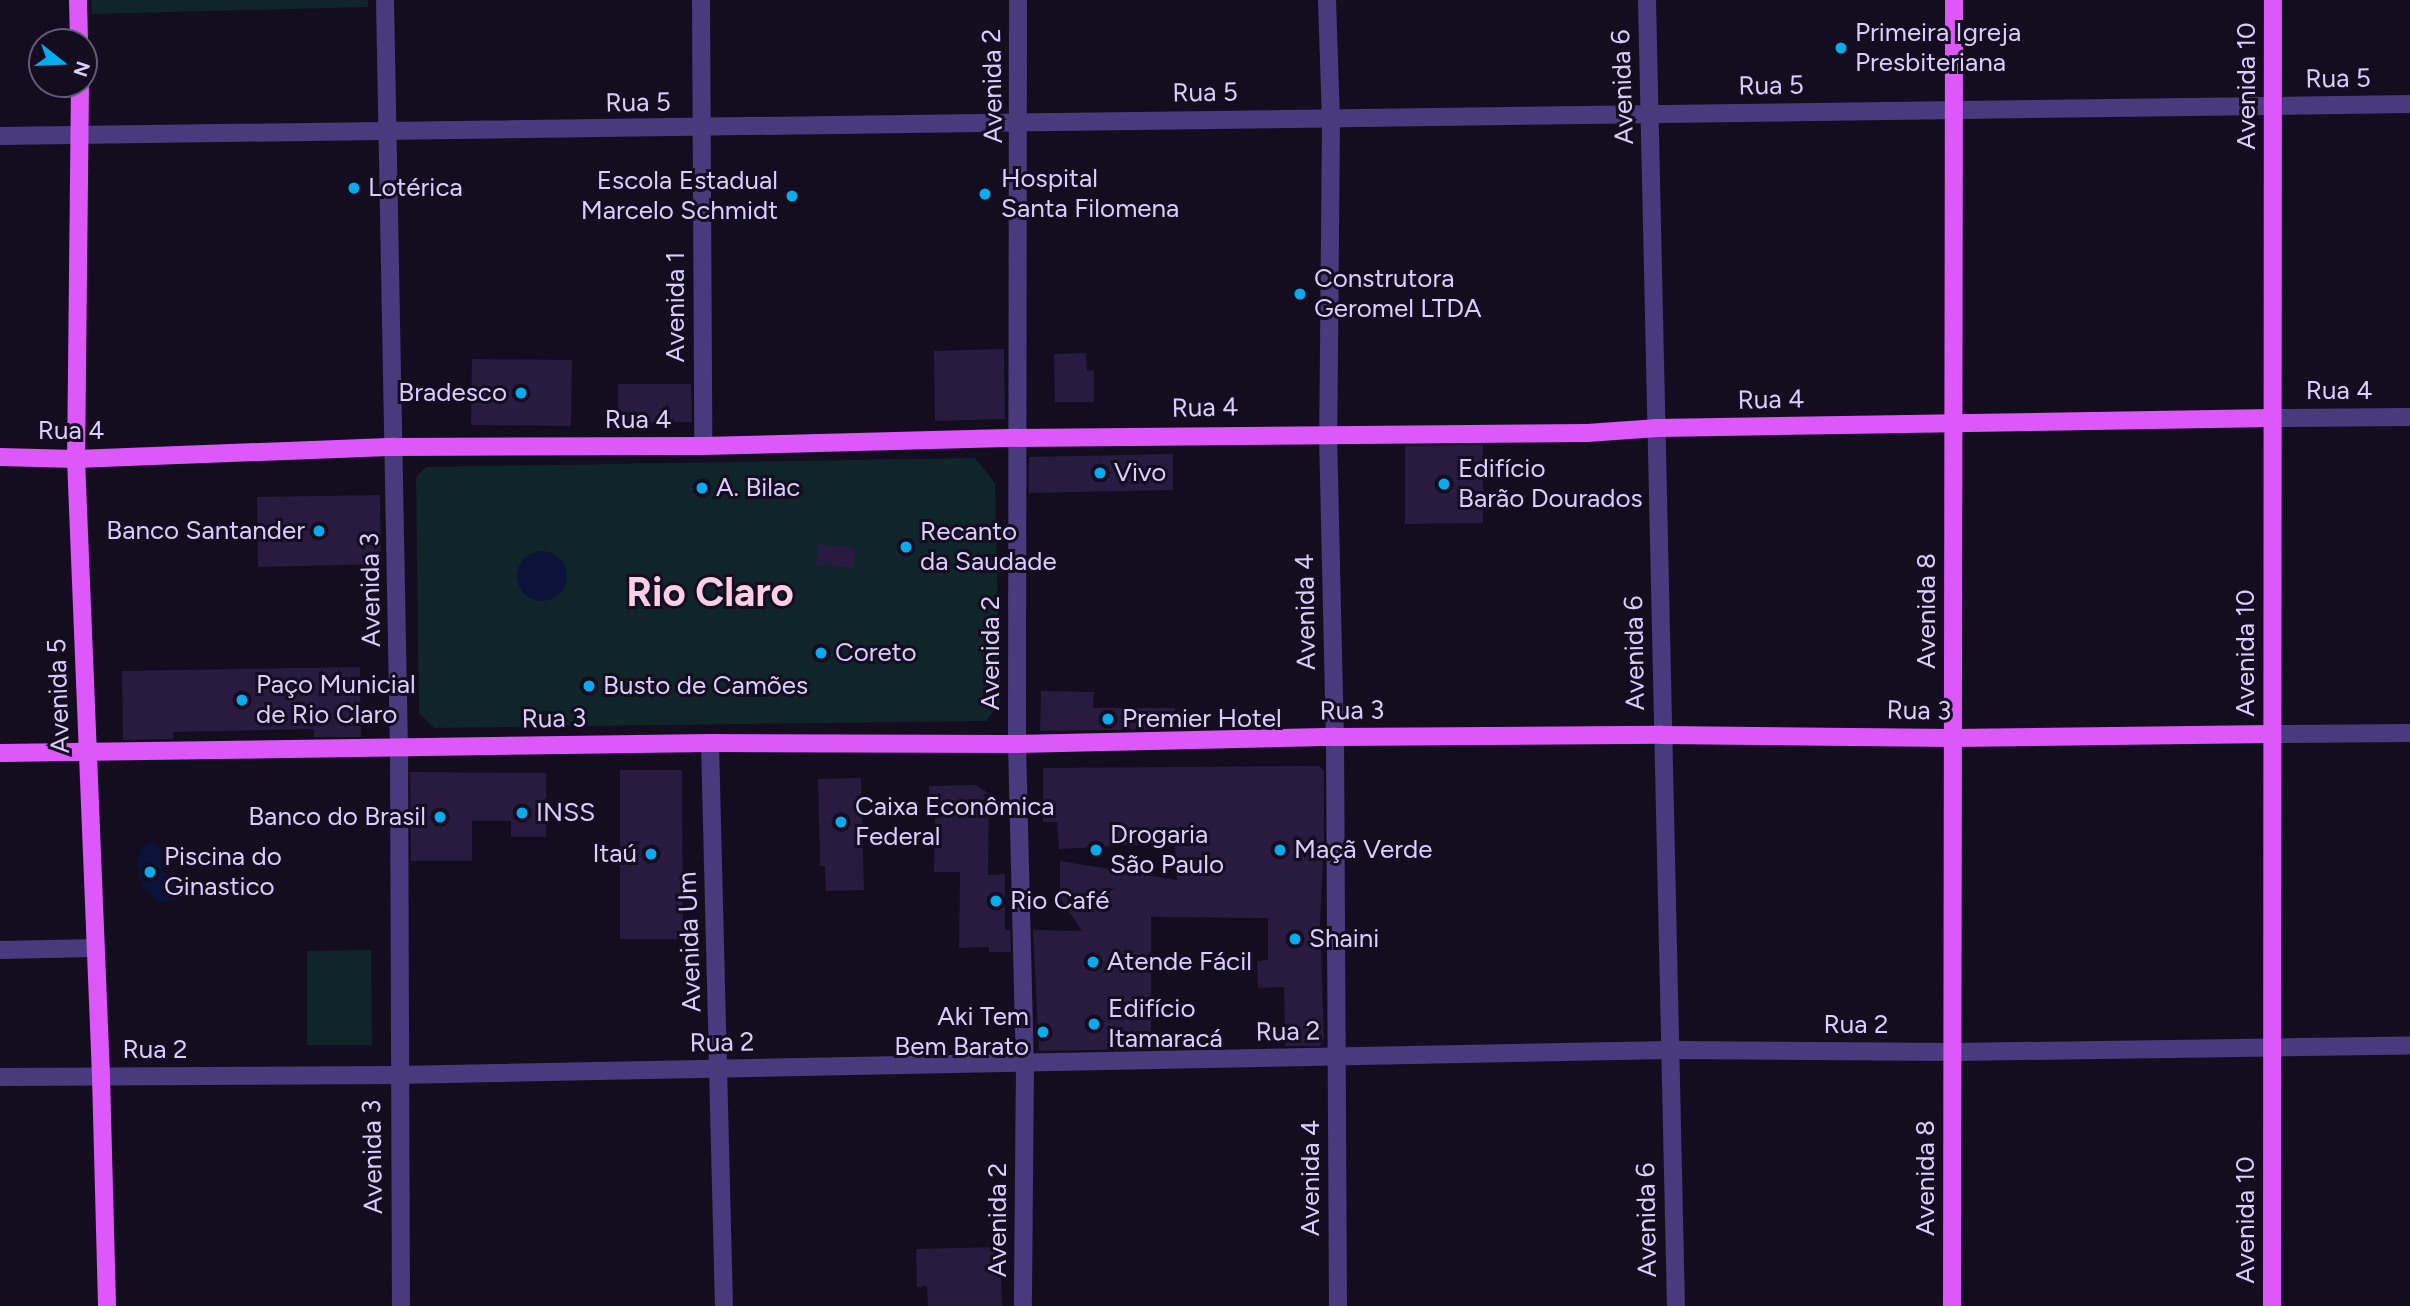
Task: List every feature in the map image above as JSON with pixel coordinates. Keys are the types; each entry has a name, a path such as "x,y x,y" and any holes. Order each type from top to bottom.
{"main road":[{"path":"78,0 79,28"},
{"name":"Avenida 8","path":"1952,1306 1954,0"},
{"name":"Avenida 10","path":"2272,1306 2273,0"},
{"name":"Avenida 5","path":"80,98 76,459 101,1076 107,1306"},
{"name":"Rua 4","path":"0,457 76,459 395,447 703,446 1328,433 1587,433 1658,428 2272,418"},
{"name":"Rua 3","path":"0,753 710,743 1017,744 1335,737 1662,735 1953,738 2272,734"}],"street":[{"name":"Avenida 3","path":"386,0 399,747 398,1076 401,1306"},
{"name":"Avenida 1","path":"701,0 703,446"},
{"name":"Avenida 2","path":"1018,0 1020,121 1017,744 1025,1063 1023,1306"},
{"name":"Avenida 4","path":"1327,0 1331,118 1328,433 1335,737 1338,1306"},
{"name":"Avenida 6","path":"1647,0 1676,1306"},
{"name":"Rua 5","path":"0,136 2410,104"},
{"name":"Rua 4","path":"2272,418 2410,417"},
{"name":"Rua 3","path":"2272,734 2410,733"},
{"name":"Avenida Um","path":"710,743 724,1306"},
{"path":"0,950 96,948"},
{"name":"Rua 2","path":"0,1077 398,1076 1670,1050 2272,1050 2410,1045"}],"green space":[{"path":"91,0 368,0 368,7 92,14"},
{"path":"975,458 995,483 1000,702 986,721 434,728 419,713 416,477 426,467"},
{"path":"371,950 372,1045 307,1045 307,951"}],"shaded area":[{"path":"542,551 560,558 567,576 560,594 542,601 524,594 517,576 524,558"},
{"name":"Piscina do Ginastico","path":"149,843 156,844 161,850 162,871 181,882 179,898 157,901 141,885 137,860 142,847"}],"building":[{"path":"1004,349 1005,419 935,421 934,351"},
{"path":"1086,353 1087,371 1094,370 1094,402 1055,402 1054,354"},
{"name":"Bradesco","path":"472,359 572,360 571,426 471,425"},
{"path":"618,384 691,384 692,422 618,423"},
{"name":"Edifício Barão Dourados","path":"1483,445 1483,523 1405,524 1405,446"},
{"name":"Vivo","path":"1173,454 1173,490 1029,493 1029,457"},
{"name":"Banco Santander","path":"380,495 381,564 258,567 257,497"},
{"path":"818,544 855,548 854,568 816,565"},
{"name":"Paço Municial de Rio Claro","path":"360,667 361,737 314,737 314,729 173,732 173,739 123,740 122,671"},
{"name":"Premier Hotel","path":"1041,691 1094,692 1093,708 1175,708 1175,729 1040,731"},
{"path":"1319,766 1324,771 1320,922 1324,1038 1320,1046 1285,1046 1284,987 1258,988 1257,961 1268,960 1268,918 1151,917 1151,1049 1039,1051 1033,930 1082,931 1060,898 1060,861 1177,880 1175,843 1059,849 1057,822 1043,822 1043,768"},
{"name":"Itaú","path":"620,770 682,770 683,939 620,939"},
{"path":"410,772 546,773 546,837 511,837 511,821 472,821 472,861 411,861"},
{"name":"Caixa Econômica Federal","path":"861,778 864,890 826,891 825,866 820,866 818,779"},
{"path":"976,785 989,794 988,875 1005,874 1005,930 1010,930 1011,952 989,952 989,947 959,948 960,872 934,872 935,816 930,816 929,786"},
{"path":"1000,1247 1002,1306 928,1306 927,1286 917,1287 916,1249"}],"place":[{"name":"Primeira Igreja Presbiteriana","path":"1841,48"},
{"name":"Lotérica","path":"354,188"},
{"name":"Hospital Santa Filomena","path":"985,194"},
{"name":"Escola Estadual Marcelo Schmidt","path":"792,196"},
{"name":"Construtora Geromel LTDA","path":"1300,294"},
{"name":"Bradesco","path":"521,393"},
{"name":"Vivo","path":"1100,473"},
{"name":"Edifício Barão Dourados","path":"1444,484"},
{"name":"A. Bilac","path":"702,488"},
{"name":"Banco Santander","path":"319,531"},
{"name":"Recanto da Saudade","path":"906,547"},
{"name":"Coreto","path":"821,653"},
{"name":"Busto de Camões","path":"589,686"},
{"name":"Paço Municial de Rio Claro","path":"242,700"},
{"name":"Premier Hotel","path":"1108,719"},
{"name":"INSS","path":"522,813"},
{"name":"Banco do Brasil","path":"440,817"},
{"name":"Caixa Econômica Federal","path":"841,822"},
{"name":"Drogaria São Paulo","path":"1096,850"},
{"name":"Maçã Verde","path":"1280,850"},
{"name":"Itaú","path":"651,854"},
{"name":"Piscina do Ginastico","path":"150,872"},
{"name":"Rio Café","path":"996,901"},
{"name":"Shaini","path":"1295,939"},
{"name":"Atende Fácil","path":"1093,962"},
{"name":"Edifício Itamaracá","path":"1094,1024"},
{"name":"Aki Tem Bem Barato","path":"1043,1032"}],"district":[{"name":"Rio Claro","path":"710,592"}]}
